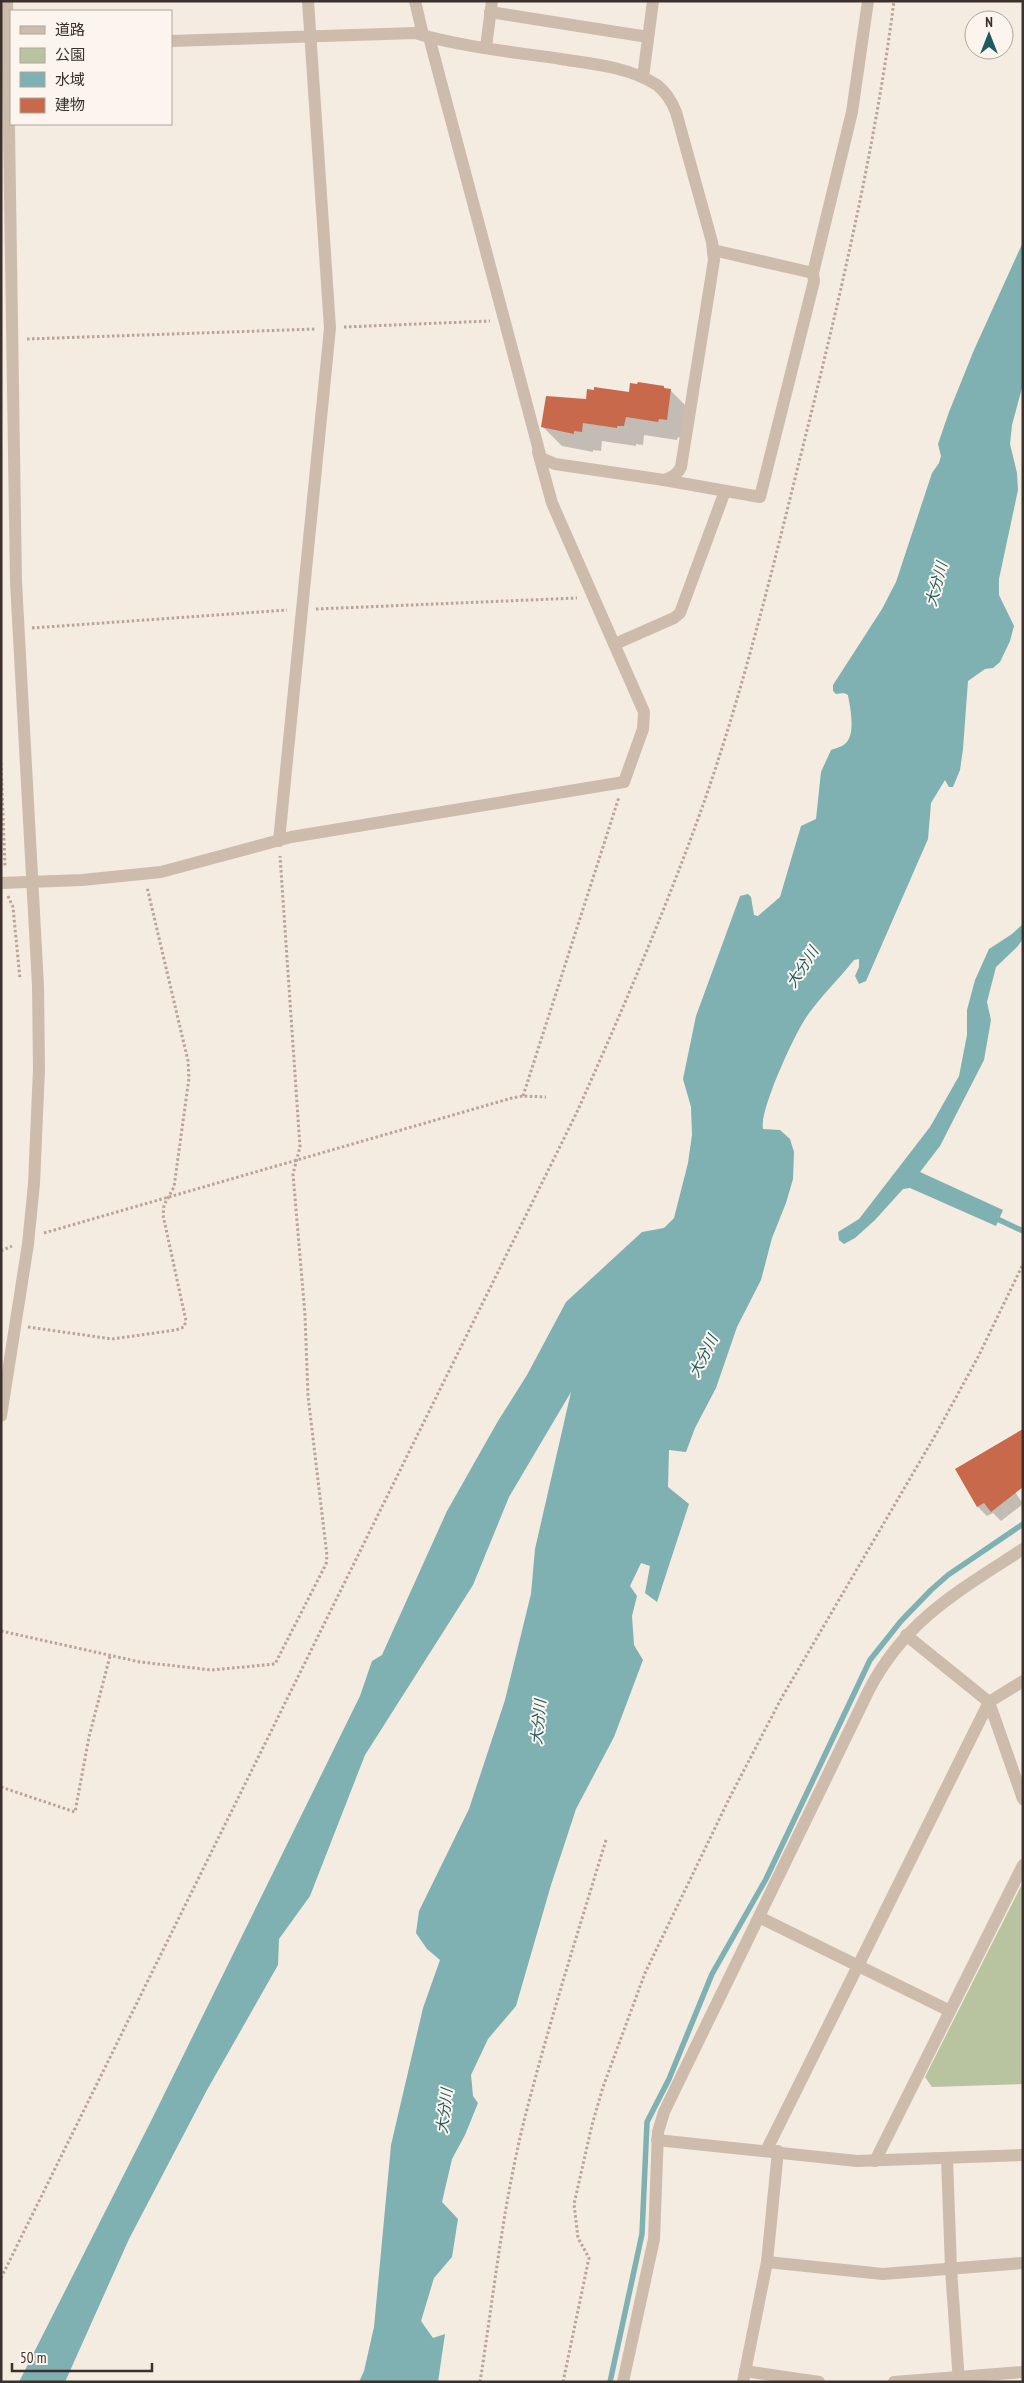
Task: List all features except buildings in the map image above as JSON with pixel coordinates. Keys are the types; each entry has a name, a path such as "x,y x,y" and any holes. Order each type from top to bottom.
{"street":[{"path":"1,1416 29,1238 34,1184 39,1069 38,986 16,582 11,339 6,305 10,48 7,1"},
{"path":"279,841 330,328 308,1"},
{"path":"1,883 31,883 161,872 279,841 336,829 624,782 645,718 642,705 552,504 504,321 415,1"},
{"path":"643,78 653,1"},
{"path":"538,451 541,458 555,464 664,480 760,497 814,281 813,273 852,112 868,1"},
{"path":"486,48 491,7 648,37"},
{"path":"172,41 405,32 486,48 582,62 643,78 658,86 672,102 713,250 714,260 681,467 678,474 664,480"},
{"path":"713,250 813,273"},
{"path":"614,644 674,618 680,613 725,491"},
{"path":"623,2382 654,2232 659,2125 664,2112 869,1690 885,1662 906,1635 938,1605 1023,1549"},
{"path":"906,1635 989,1702 1023,1800"},
{"path":"819,2382 744,2376 768,2262 772,2150 857,1965 989,1702 1023,1681"},
{"path":"875,2161 1023,1865"},
{"path":"759,1917 950,2011"},
{"path":"658,2140 875,2161 1023,2155"},
{"path":"947,2158 951,2269 959,2379"},
{"path":"768,2262 866,2274 904,2274 1023,2263"},
{"path":"894,2382 959,2379 1023,2372"}],"path":[{"path":"1,2278 577,1112 674,883 704,803 729,726 825,357 871,145 894,1"},
{"path":"11,339 504,321"},
{"path":"1,763 6,866 1,872"},
{"path":"523,1096 624,782"},
{"path":"1,1631 140,1662 212,1670 275,1664 326,1564 308,1396 305,1315 293,1174 300,1147 279,841"},
{"path":"26,1327 112,1338 184,1327 186,1322 163,1215 167,1198 174,1187 189,1078 188,1061 144,874"},
{"path":"2,892 7,894 13,907 21,985"},
{"path":"29,1238 523,1096 546,1097"},
{"path":"12,1254 14,1238"},
{"path":"563,2382 589,2258 578,2238 574,2204 592,2125 603,2087 645,1973 730,1797 781,1699 941,1426 978,1357 1023,1264"},
{"path":"1,1787 75,1812 89,1737 110,1656"},
{"path":"480,2382 491,2296 525,2118 606,1840"}],"green space":[{"path":"1023,1882 1023,2084 932,2087 925,2077"}],"water":[{"name":"大分川","path":"1023,242 1023,384 1012,425 1010,444 1017,473 1018,490 999,579 999,595 1014,626 1010,641 1000,662 993,668 985,669 968,681 960,770 953,787 949,787 945,780 931,803 928,839 866,981 859,984 855,976 859,967 859,959 854,960 812,1009 787,1054 766,1106 763,1129 780,1130 790,1139 794,1152 793,1179 786,1203 772,1238 761,1280 737,1327 716,1388 695,1428 686,1452 669,1450 668,1487 689,1504 657,1602 645,1593 650,1566 641,1563 630,1586 637,1596 632,1616 634,1645 643,1660 614,1737 576,1809 551,1885 516,2006 488,2039 471,2075 473,2096 478,2103 465,2135 452,2159 442,2202 458,2219 452,2257 434,2278 421,2321 433,2338 445,2334 438,2382 359,2382 364,2371 374,2327 391,2145 423,2008 440,1960 427,1949 416,1933 419,1911 469,1809 505,1700 531,1594 535,1549 571,1392 509,1497 473,1585 365,1755 310,1896 279,1939 278,1965 207,2090 129,2239 65,2382 19,2382 154,2115 360,1696 372,1661 382,1655 447,1511 498,1421 527,1375 566,1302 642,1232 664,1228 674,1218 688,1163 692,1135 691,1107 683,1079 696,1016 740,896 748,894 751,897 754,915 758,916 780,897 801,826 816,819 821,772 831,750 846,743 849,739 852,727 848,695 844,693 836,694 833,691 833,685 882,609 896,582 932,473 939,463 941,456 938,444 949,412 974,350"},
{"path":"1023,924 1023,939 996,967 987,1002 991,1020 984,1060 940,1146 920,1172 1003,1210 996,1226 910,1188 903,1189 875,1220 855,1238 844,1244 839,1240 838,1232 859,1219 930,1127 959,1076 967,1035 967,1010 975,980 989,949 1012,934"}],"waterway":[{"path":"993,1217 1023,1231"},
{"path":"610,2382 642,2234 647,2122 669,2079 712,1974 766,1879 870,1660 901,1621 931,1590 948,1575 1023,1524"}]}
